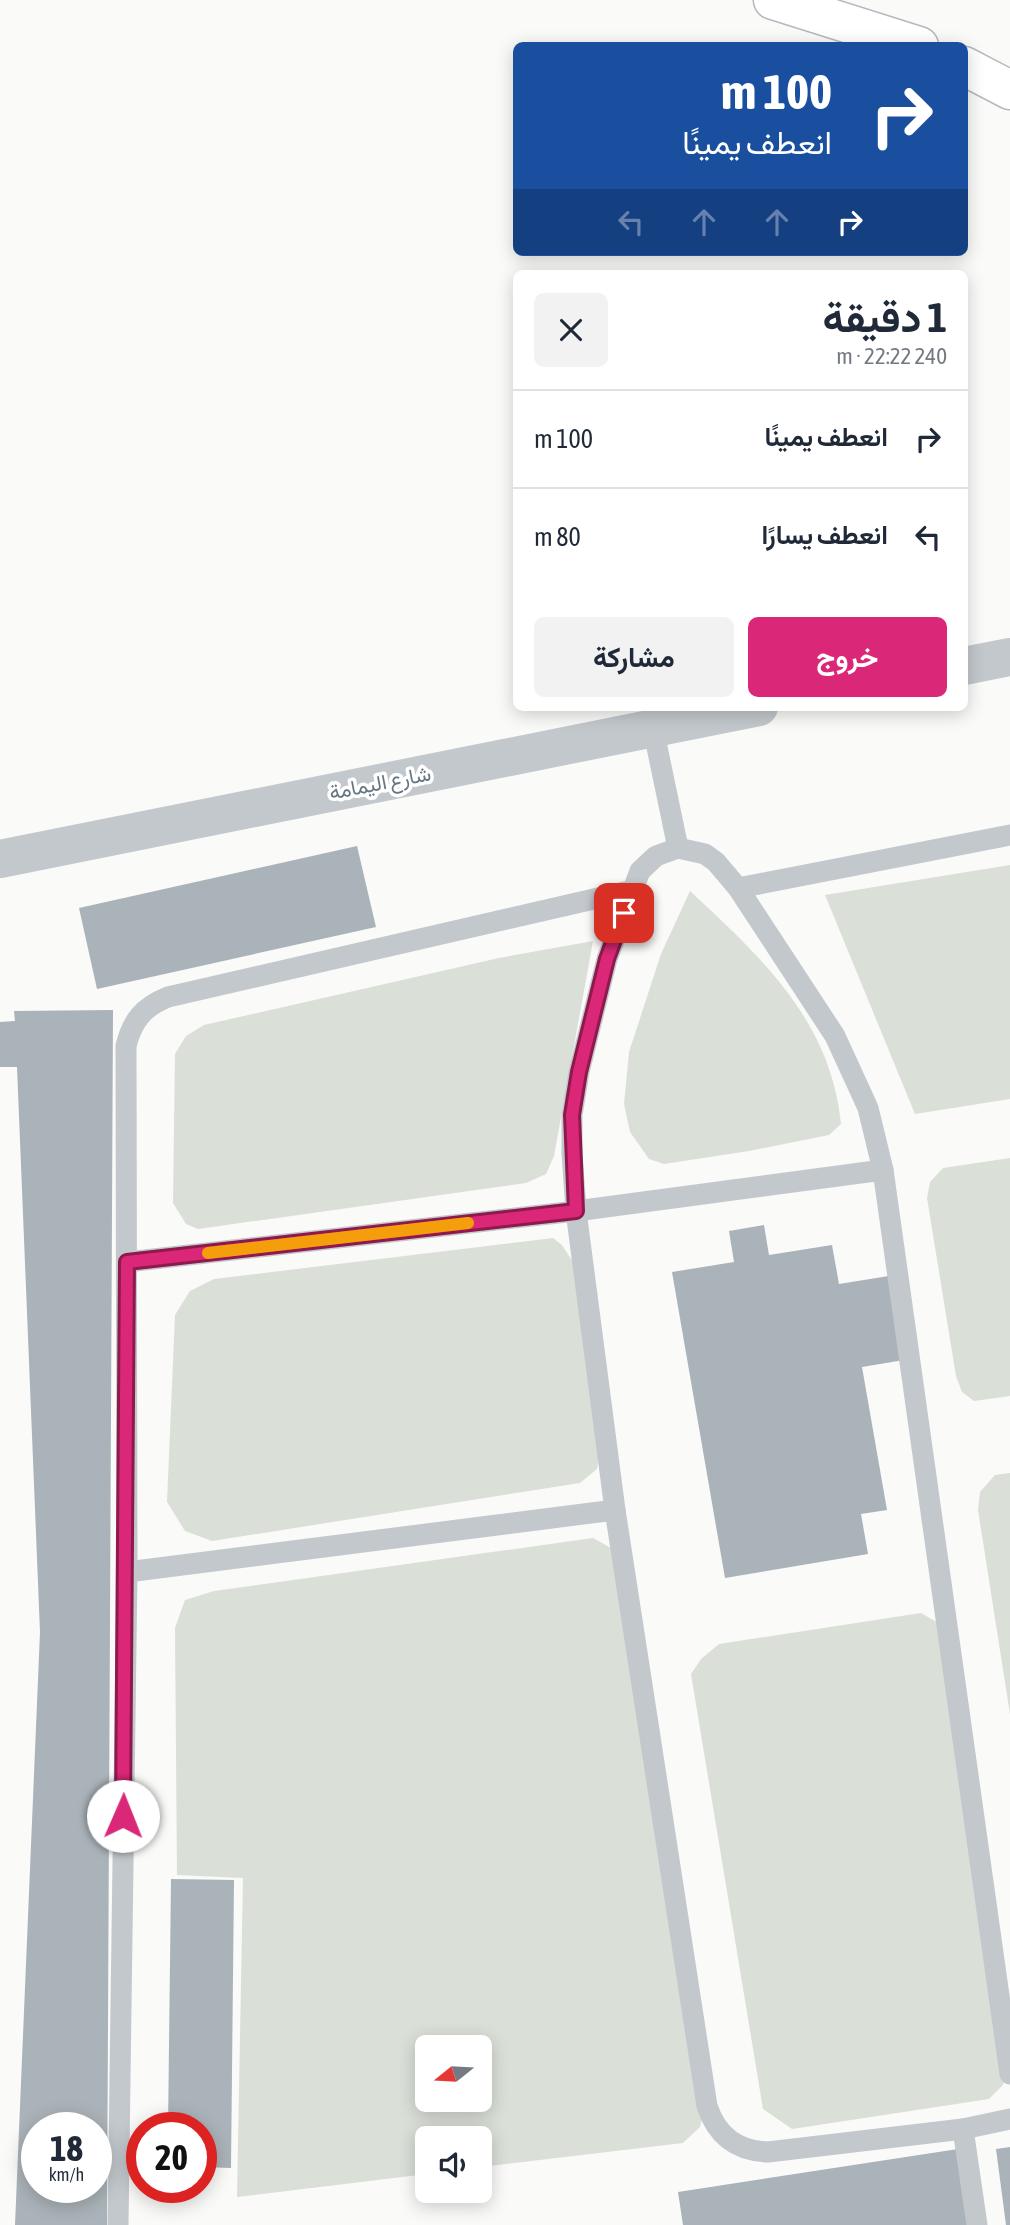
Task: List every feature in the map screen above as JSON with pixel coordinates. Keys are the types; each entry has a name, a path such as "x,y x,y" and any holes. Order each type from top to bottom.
{"highway":[{"path":"773,0 906,42"},
{"path":"968,68 1010,90"}],"street":[{"path":"968,665 1010,657"},
{"name":"شارع اليمامة","path":"0,859 739,711"}],"lane":[{"path":"653,728 678,848"},
{"path":"738,888 1010,835"},
{"path":"1010,2074 883,1170 868,1108 835,1036 738,888 716,862 705,854 678,848 656,856 640,871 607,959 579,1072 572,1115 576,1211 615,1510 707,2106 712,2119 729,2141 754,2152 963,2129 1010,2119"},
{"path":"118,2225 127,1572 125,1046 135,1020 144,1010 168,997 633,890"},
{"path":"127,1262 576,1211 883,1170"},
{"path":"127,1572 615,1510"},
{"path":"963,2129 977,2225"}],"shaded area":[{"path":"1010,865 1010,1099 915,1114 825,895"},
{"path":"690,891 766,967 808,1022 835,1087 841,1124 829,1135 664,1164 649,1159 630,1132 624,1104 629,1052 661,954"},
{"path":"593,941 554,1156 546,1174 526,1183 198,1229 186,1224 173,1203 175,1054 186,1036 204,1025 499,958"},
{"path":"1010,1158 1010,1396 974,1401 962,1392 956,1376 927,1198 930,1182 943,1168"},
{"path":"553,1238 562,1245 577,1268 601,1445 597,1469 580,1483 212,1541 185,1531 167,1502 175,1315 190,1291 214,1279"},
{"path":"1010,1473 1010,1714 978,1510 980,1492 995,1475"},
{"path":"593,1538 611,1548 704,2109 700,2127 683,2143 492,2166 492,2126 415,2126 415,2175 237,2197 243,1878 177,1875 175,1628 185,1600 214,1591"},
{"path":"921,1613 945,1627 1010,2071 1002,2086 989,2099 792,2129 763,2109 691,1674 701,1659 719,1644"}],"building":[{"path":"357,846 376,927 97,989 79,908"},
{"path":"113,1010 108,2112 21,2112 21,2203 107,2203 107,2225 15,2225 40,1632 17,1067 0,1067 0,1022 15,1021 14,1011"},
{"path":"764,1225 769,1255 832,1245 839,1284 895,1275 910,1359 862,1367 887,1510 861,1514 868,1554 725,1578 672,1272 734,1262 729,1231"},
{"path":"171,1879 234,1880 231,2168 217,2168 217,2112 168,2112"},
{"path":"1010,2147 1010,2225 1006,2225 996,2149"},
{"path":"958,2149 971,2225 683,2225 678,2192"}],"slow traffic":[{"path":"208,1253 468,1223"}],"route":[{"path":"123,1816 127,1572 127,1262 576,1211 572,1115 579,1072 607,959 624,913"}]}
